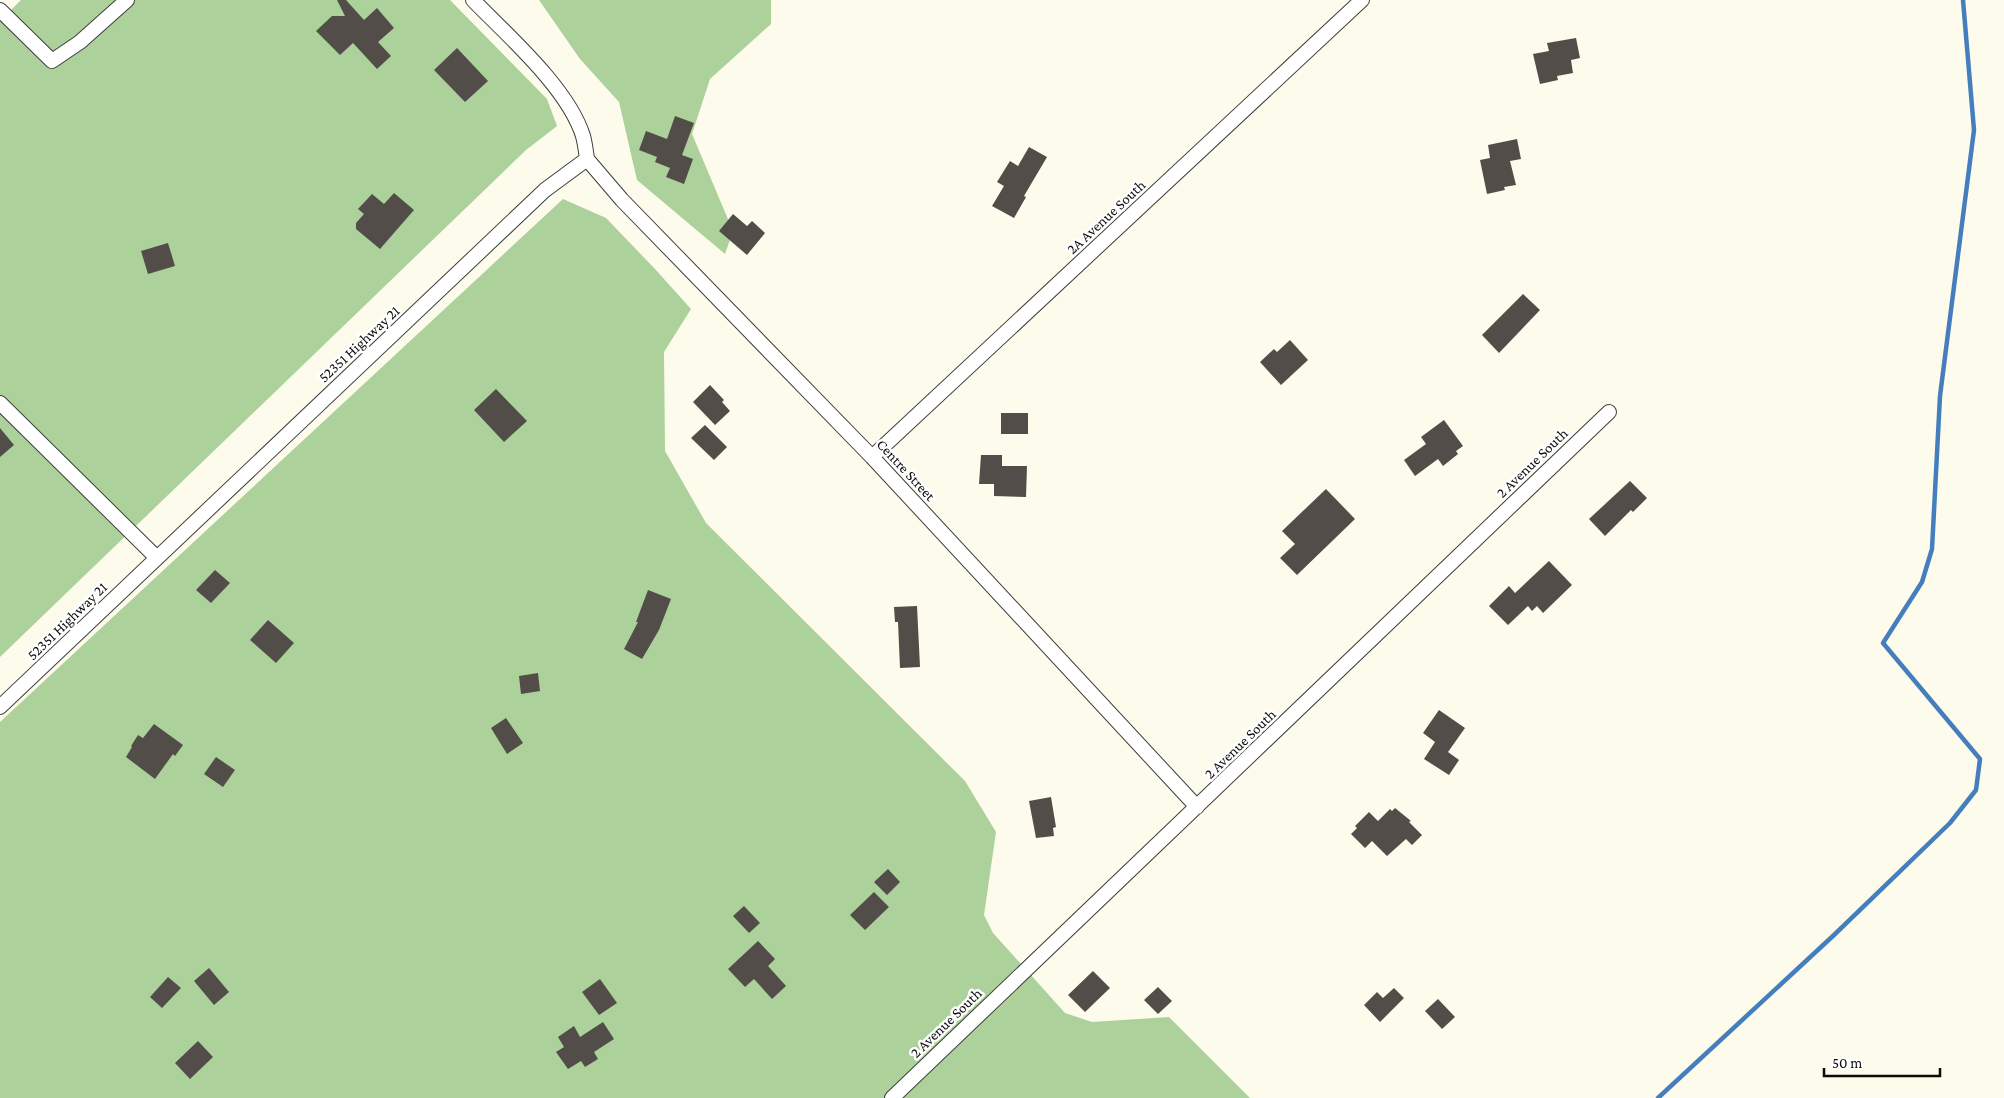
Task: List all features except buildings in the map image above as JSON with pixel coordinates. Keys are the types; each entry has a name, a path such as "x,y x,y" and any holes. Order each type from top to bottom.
{"street":[{"path":"0,10 52,61 87,36 126,0"},
{"path":"473,0 556,88 572,112 583,136 587,159"},
{"name":"2A Avenue South","path":"872,458 1362,0"},
{"name":"Centre Street","path":"587,159 622,200 872,458 1197,807"},
{"name":"52351 Highway 21","path":"0,707 545,190 587,159"},
{"path":"0,403 156,558"},
{"name":"2 Avenue South","path":"892,1098 1609,412"}],"green space":[{"path":"21,0 450,0 547,99 557,126 526,150 0,657 0,21"},
{"path":"539,0 771,0 771,24 710,79 692,134 733,231 725,254 637,180 619,102 580,59"},
{"path":"563,199 606,218 691,309 664,352 665,451 706,523 965,781 996,832 984,915 993,933 1065,1013 1092,1022 1169,1017 1250,1098 0,1098 0,722"}],"waterway":[{"path":"1658,1098 1834,935 1950,823 1976,790 1980,759 1883,643 1922,582 1932,549 1940,396 1974,130 1963,0"}]}
